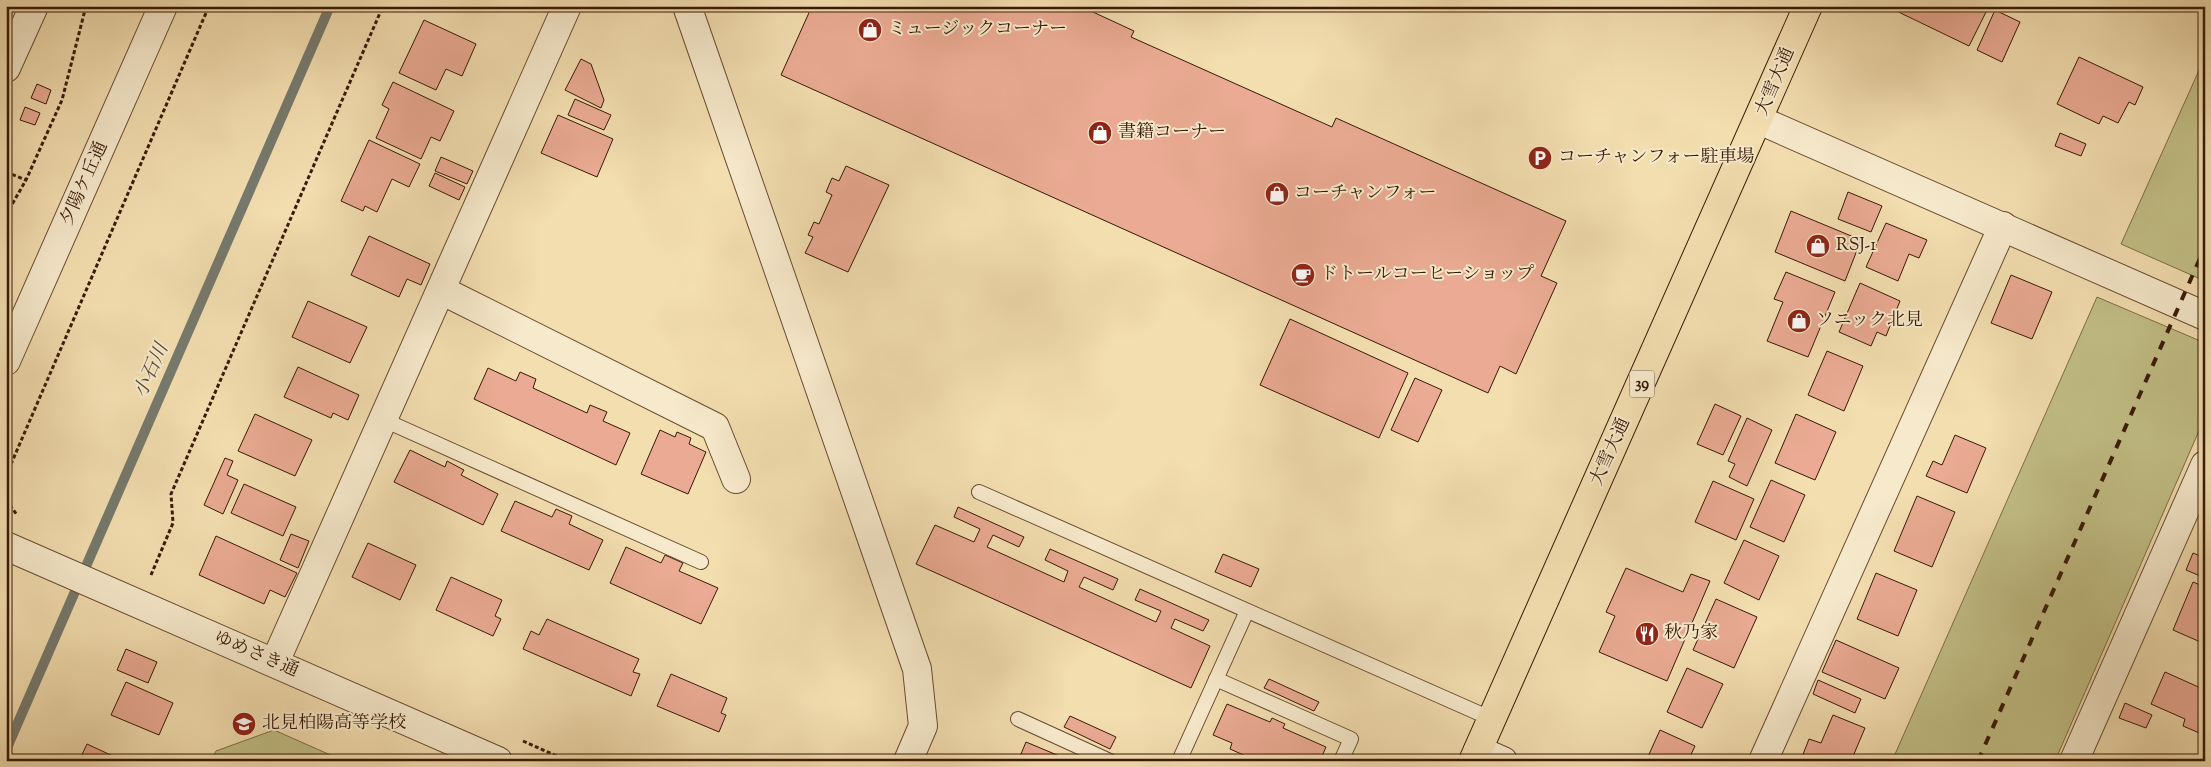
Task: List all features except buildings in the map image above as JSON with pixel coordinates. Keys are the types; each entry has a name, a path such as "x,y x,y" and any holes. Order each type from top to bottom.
{"highway":[{"name":"大雪大通","path":"1476,755 1808,6"}],"street":[{"path":"6,68 34,6"},
{"name":"夕陽ケ丘通","path":"6,361 163,6"},
{"path":"275,662 567,6"},
{"path":"688,6 917,669 923,726 908,761"},
{"path":"1759,120 2205,316"},
{"path":"1763,761 2002,226"},
{"path":"441,290 715,427 736,479"},
{"path":"2083,758 2205,466"},
{"name":"ゆめさき通","path":"10,548 275,662 498,761"},
{"path":"1476,755 1503,761"}],"lane":[{"path":"384,420 701,562"},
{"path":"979,492 1492,719"},
{"path":"1179,761 1247,611"},
{"path":"1216,679 1350,739 1341,761"},
{"path":"1018,720 1110,761"}],"path":[{"path":"6,215 26,180 62,100 86,6"},
{"path":"6,483 8,471 209,6"},
{"path":"150,575 173,523 172,494 382,6"},
{"path":"6,172 26,180"},
{"path":"6,500 16,514 23,517"}],"shaded area":[{"path":"2205,57 2205,281 2121,244"},
{"path":"2097,297 2205,343 2205,417 2055,761 1892,761"},
{"path":"274,730 344,761 211,761 216,751"}],"waterway":[{"name":"小石川","path":"6,750 330,6"}],"railway":[{"path":"1978,761 2205,247"}],"place":[{"name":"ミュージックコーナー","path":"870,30"},
{"name":"書籍コーナー","path":"1100,133"},
{"name":"コーチャンフォー駐車場","path":"1540,158"},
{"name":"コーチャンフォー","path":"1277,194"},
{"name":"RSJ-1","path":"1818,246"},
{"name":"ドトールコーヒーショップ","path":"1303,275"},
{"name":"ソニック北見","path":"1799,321"},
{"name":"秋乃家","path":"1647,634"},
{"name":"北見柏陽高等学校","path":"244,724"}]}
